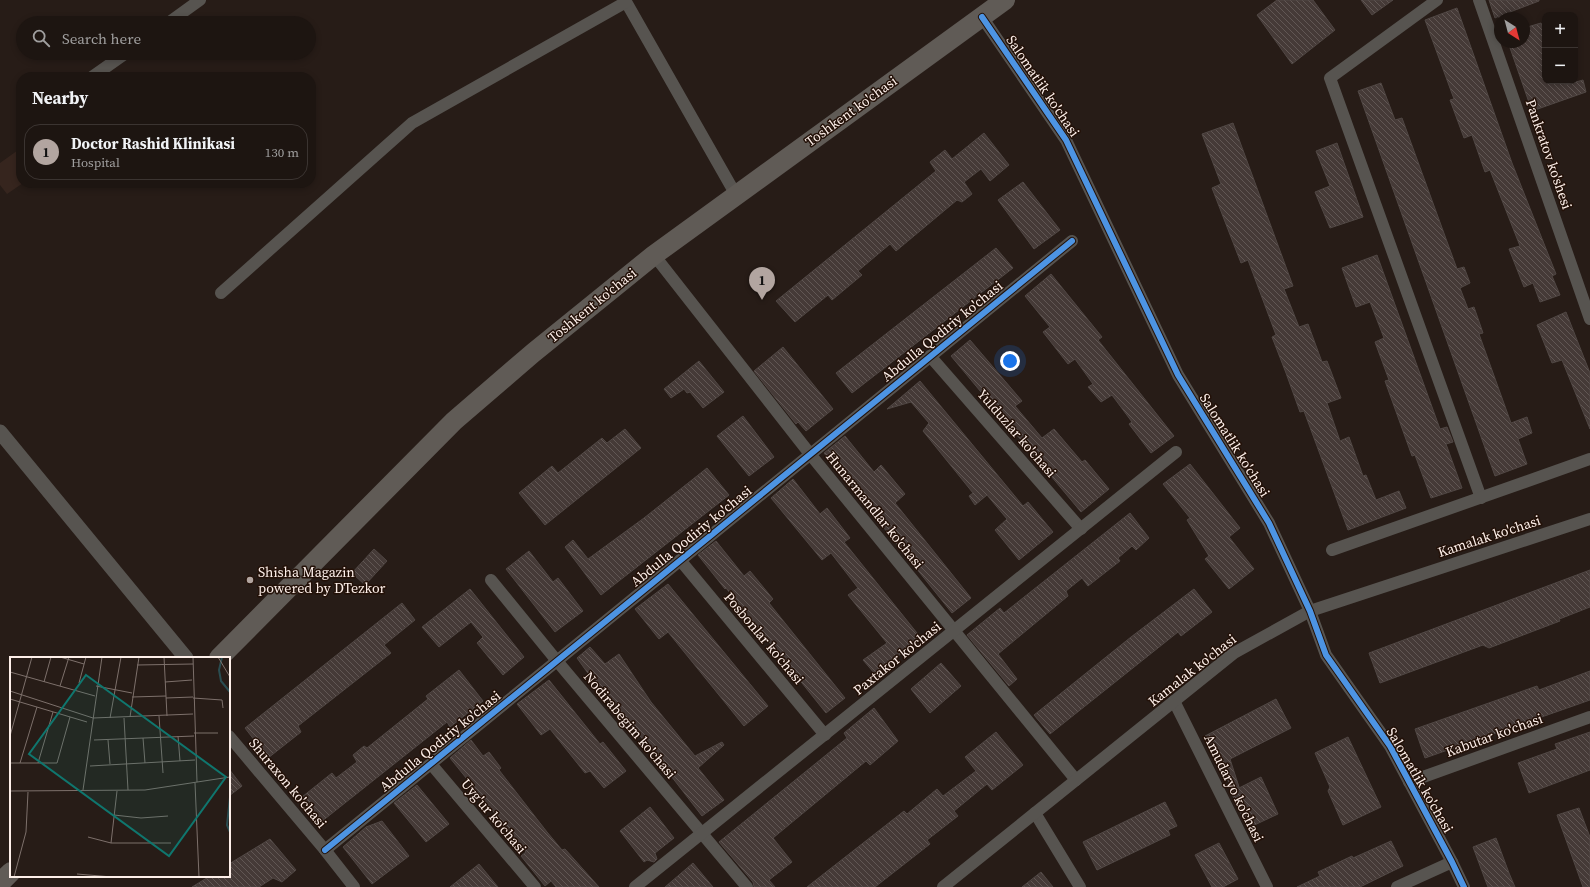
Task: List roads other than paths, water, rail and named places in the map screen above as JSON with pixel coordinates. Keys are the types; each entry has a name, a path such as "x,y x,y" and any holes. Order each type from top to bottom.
{"highway":[{"name":"Toshkent ko'chasi","path":"220,657 454,421 533,353 654,255 1005,0"},
{"path":"0,883 10,873"}],"street":[{"path":"178,16 200,0"},
{"path":"1437,0 1330,78 1481,498"},
{"name":"Pankratov ko'shesi","path":"1479,0 1590,319"},
{"path":"221,293 412,123 626,1 736,195"},
{"name":"Salomatlik ko'chasi","path":"982,17 1066,140 1178,375 1269,523 1310,611 1326,655 1390,746 1464,887"},
{"path":"99,72 116,60"},
{"name":"Abdulla Qodiriy ko'chasi","path":"325,850 1072,241"},
{"name":"Hunarmandlar ko'chasi","path":"654,255 810,454 1076,780"},
{"name":"Yulduzlar ko'chasi","path":"930,356 1081,529"},
{"path":"0,432 185,657"},
{"name":"Paxtakor ko'chasi","path":"635,887 1176,452"},
{"path":"1332,550 1590,459"},
{"name":"Kamalak ko'chasi","path":"943,887 1234,653 1310,611 1590,519"},
{"name":"Posbonlar ko'chasi","path":"680,560 825,735"},
{"name":"Nodirabegim ko'chasi","path":"491,580 747,887"},
{"name":"Amudaryo ko'chasi","path":"1174,701 1266,887"},
{"name":"Kabutar ko'chasi","path":"1409,782 1590,717"},
{"name":"Shuraxon ko'chasi","path":"230,737 325,850 354,887"},
{"name":"Uyg'ur ko'chasi","path":"431,764 535,887"},
{"path":"1035,813 1080,887"},
{"path":"1397,887 1452,862"}],"place":[{"name":"Doctor Rashid Klinikasi","path":"762,300"},
{"name":"Shisha Magazin powered by DTezkor","path":"250,580"}]}
